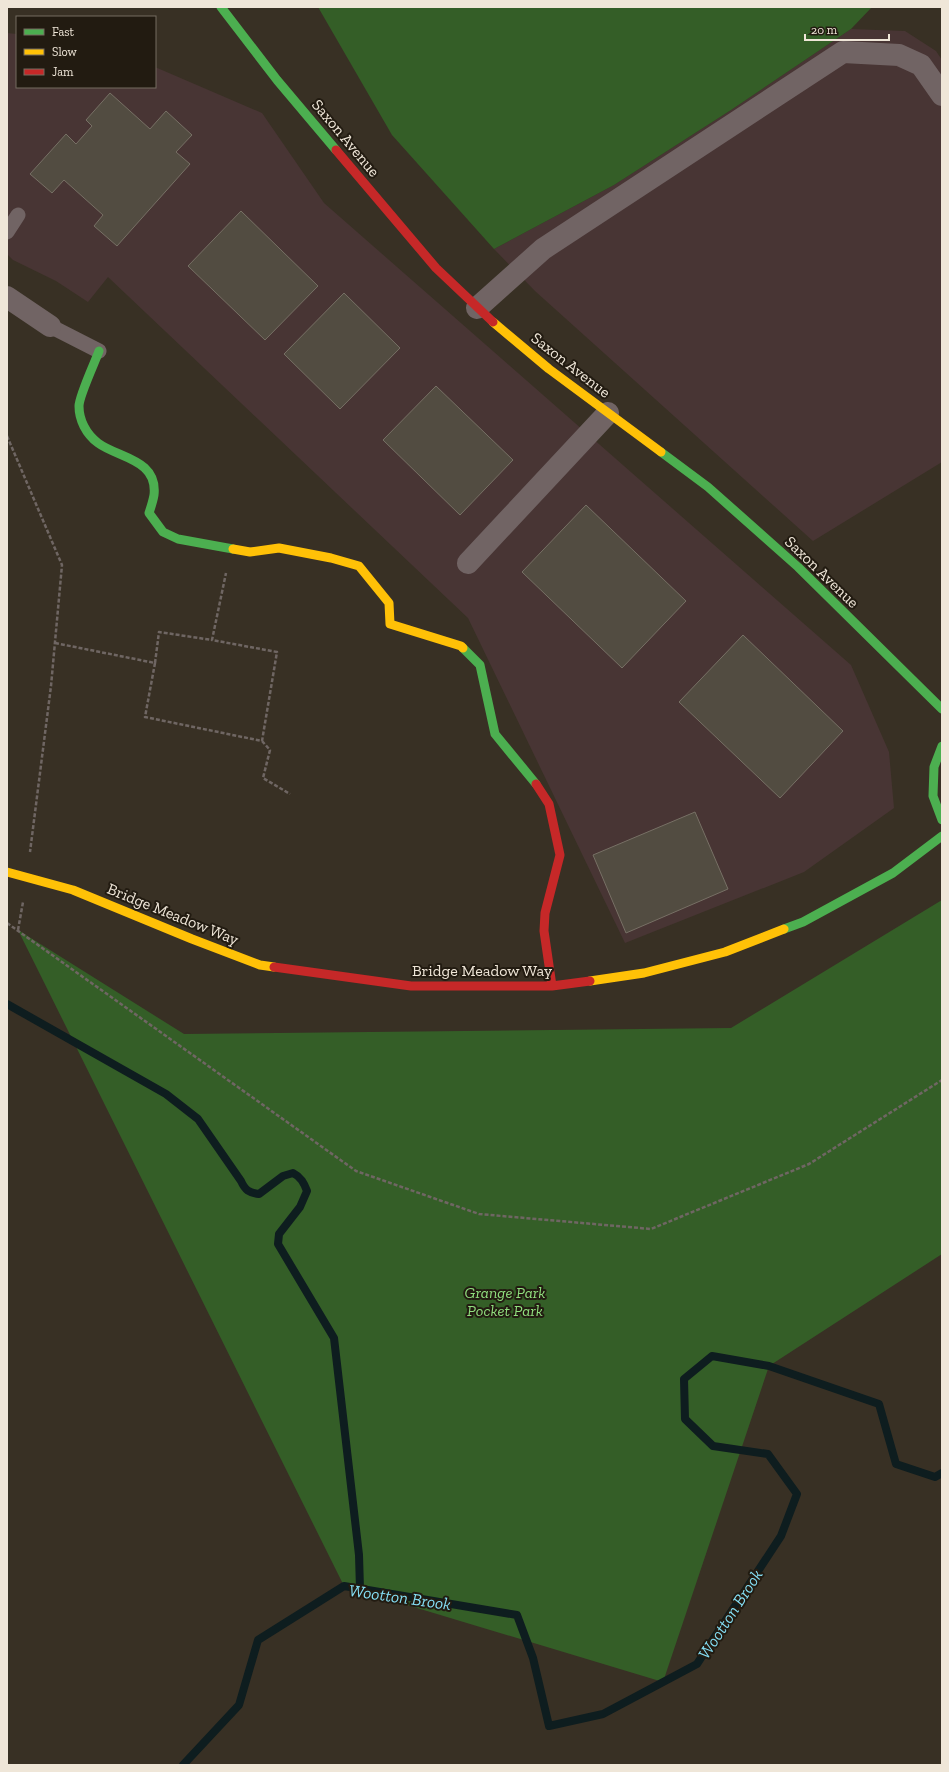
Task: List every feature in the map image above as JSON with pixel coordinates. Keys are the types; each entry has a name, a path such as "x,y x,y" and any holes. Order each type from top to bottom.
{"street":[{"name":"Saxon Avenue","path":"221,7 277,80 436,268 477,308 549,369 708,487 781,552 942,709"},
{"path":"477,308 543,249 843,52 899,55 920,65 942,95"},
{"path":"7,298 50,326"},
{"path":"99,351 79,404 80,418 86,430 98,443 133,460 145,468 153,481 154,495 149,513 163,532 178,539 231,549 250,552 279,548 332,558 359,566 389,603 390,624 461,646 480,665 495,734 534,781 549,804 557,836 560,855 545,913 544,931 552,986"},
{"path":"468,563 608,414"},
{"path":"942,746 934,767 933,796 942,820"},
{"name":"Bridge Meadow Way","path":"7,872 73,890 260,965 411,986 552,986 644,973 725,952 803,922 894,873 942,836"}],"lane":[{"path":"7,232 18,215"},
{"path":"50,326 99,351"}],"path":[{"path":"7,436 62,565 51,686 27,877 18,930"},
{"path":"212,640 231,549"},
{"path":"262,741 277,652 159,632 145,717 262,741 270,750 263,778 290,794"},
{"path":"55,643 155,663"},
{"path":"7,922 356,1172 479,1214 651,1229 808,1164 942,1080"}],"shaded area":[{"path":"851,29 905,31 936,51 942,60 942,462 813,541 535,291 494,249 614,185 731,110"},
{"path":"7,33 16,34 16,88 156,88 156,67 262,113 324,203 851,665 889,752 894,808 804,872 625,943 468,618 108,277 88,302 56,281 13,260 7,254"}],"green space":[{"path":"318,7 872,7 851,29 731,110 614,185 494,249 392,135"},
{"name":"Grange Park Pocket Park","path":"942,900 942,1254 769,1366 663,1682 344,1586 18,930 184,1034 731,1028"}],"building":[{"path":"110,93 150,129 166,111 192,135 176,152 190,164 117,246 94,226 103,215 64,180 52,193 30,174 66,134 76,144 92,126 86,120"},
{"path":"241,211 318,286 265,340 188,266"},
{"path":"344,293 400,348 340,409 284,354"},
{"path":"436,386 513,460 460,515 383,440"},
{"path":"586,505 686,601 622,668 522,572"},
{"path":"743,635 843,731 780,798 679,702"},
{"path":"695,812 728,889 626,933 593,855"}],"waterway":[{"path":"7,1004 166,1094 198,1119 244,1187 253,1193 259,1194 283,1176 293,1173 300,1178 307,1191 300,1207 279,1234 278,1244 334,1338 359,1555 360,1589"},
{"name":"Wootton Brook","path":"183,1765 239,1705 258,1640 344,1586 517,1615 533,1658 549,1726 603,1714 697,1664 781,1536 797,1494 768,1454 713,1446 685,1419 684,1379 712,1356 769,1366 879,1404 896,1464 935,1477 942,1473"}],"traffic: fast":[{"path":"221,7 277,80 336,150"},
{"path":"99,351 84,387 79,406 80,416 87,431 98,443 135,461 150,474 154,483 154,495 149,513 163,532 178,539 233,549"},
{"path":"661,452 708,487 798,567 942,709"},
{"path":"463,648 480,665 495,734 536,784"},
{"path":"942,746 934,767 933,796 942,820"},
{"path":"784,929 803,922 893,873 942,836"}],"traffic: slow":[{"path":"493,322 549,369 661,452"},
{"path":"233,549 250,552 279,548 331,558 359,566 389,603 390,624 461,646 463,648"},
{"path":"7,872 73,890 192,939 260,965 274,967"},
{"path":"590,981 644,973 725,952 784,929"}],"traffic: jam":[{"path":"336,150 436,268 493,322"},
{"path":"536,784 549,804 560,855 545,913 544,931 552,986"},
{"path":"274,967 411,986 552,986 590,981"}]}
